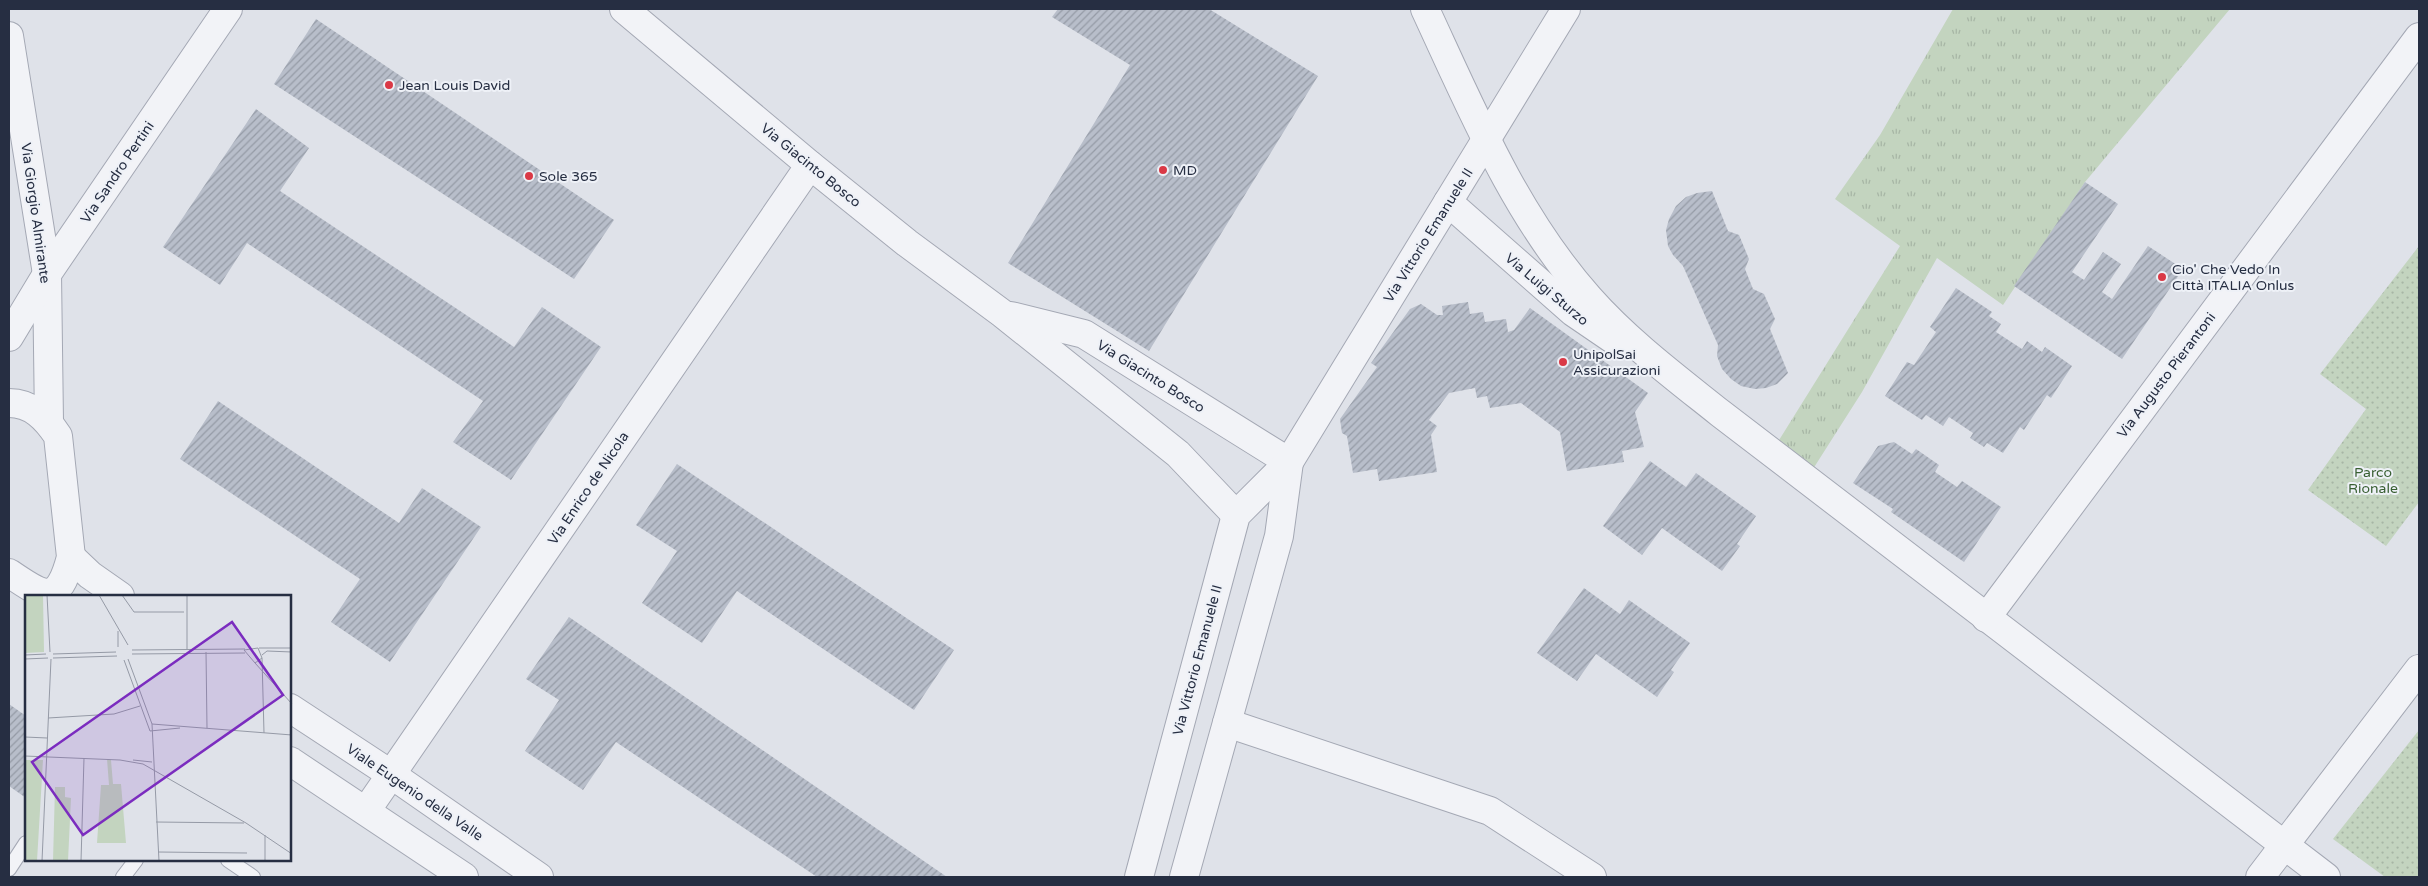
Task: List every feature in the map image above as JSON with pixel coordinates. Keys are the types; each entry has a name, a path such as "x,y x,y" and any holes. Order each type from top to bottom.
{"street":[{"name":"Via Sandro Pertini","path":"9,337 47,274 228,9"},
{"name":"Via Giacinto Bosco","path":"624,9 810,165 907,243 1003,314 1178,454 1236,515"},
{"path":"1426,9 1487,139 1538,232 1589,298 1656,362 1986,618 2326,877"},
{"name":"Via Vittorio Emanuele II","path":"1139,877 1236,515 1289,462 1566,9"},
{"name":"Via Giorgio Almirante","path":"9,36 47,274 49,422"},
{"name":"Via Augusto Pierantoni","path":"1986,618 2419,37"},
{"name":"Via Enrico de Nicola","path":"366,811 810,165"},
{"name":"Via Luigi Sturzo","path":"1448,202 1573,312 1610,338 1656,362"},
{"name":"Via Giacinto Bosco","path":"1003,314 1084,334 1289,462"},
{"path":"9,403 23,404 49,422 58,436 71,558 66,577 57,590 49,595 36,592 9,573"},
{"name":"Via Vittorio Emanuele II","path":"1184,877 1279,536 1289,462"},
{"path":"71,558 90,575 119,595"},
{"path":"2260,877 2419,668"},
{"name":"Viale Eugenio della Valle","path":"291,709 392,774 539,877"},
{"path":"1227,723 1490,812 1592,877"},
{"path":"291,762 464,877"}],"lane":[{"path":"9,870 25,845"},
{"path":"123,877 135,861"},
{"path":"229,861 249,876"}],"green space":[{"path":"1953,9 2230,9 2085,182 2003,305 1937,258 1862,392 1806,480 1771,453 1900,246 1835,199 1880,135"},
{"name":"Parco Rionale","path":"2419,246 2419,502 2386,546 2308,490 2366,409 2320,374"},
{"path":"2419,730 2419,877 2385,877 2333,839"}],"building":[{"name":"MD","path":"1058,9 1209,9 1318,76 1149,351 1008,263 1130,65 1052,17"},
{"path":"316,19 614,220 574,279 274,84"},
{"path":"256,109 309,148 280,191 514,347 542,307 601,347 511,480 453,442 483,401 247,243 220,285 163,247"},
{"path":"2085,182 2118,204 2072,272 2084,280 2103,252 2121,264 2102,292 2112,299 2148,246 2183,269 2122,359 2014,286"},
{"path":"1712,191 1728,231 1739,235 1749,259 1745,269 1753,289 1764,294 1775,319 1770,329 1788,373 1777,384 1766,388 1755,389 1741,386 1722,369 1717,356 1718,345 1683,266 1668,246 1666,230 1676,206 1686,197"},
{"path":"1956,288 1992,312 1989,316 2001,324 1996,332 2022,349 2027,341 2042,352 2045,347 2072,366 2051,398 2047,395 2024,430 2020,427 2003,453 1987,443 1984,447 1970,438 1973,433 1949,417 1943,426 1926,415 1922,420 1885,396 1907,362 1914,365 1936,332 1930,327"},
{"path":"1468,302 1470,314 1483,312 1485,322 1506,319 1508,332 1514,330 1530,308 1648,393 1635,412 1644,447 1622,451 1624,462 1567,471 1560,432 1521,403 1490,408 1487,396 1477,398 1475,388 1449,393 1429,420 1437,426 1431,435 1437,472 1379,481 1377,469 1353,473 1347,436 1342,433 1340,419 1377,367 1371,363 1410,309 1421,304 1437,315 1443,315 1442,306"},
{"path":"218,401 399,523 422,488 481,527 390,662 331,622 360,579 180,459"},
{"path":"1894,442 1912,454 1916,449 1939,465 1935,472 1957,487 1962,481 2001,507 1964,562 1891,512 1893,509 1853,483 1878,446"},
{"path":"1650,461 1686,487 1696,473 1756,516 1737,544 1740,546 1722,571 1662,528 1642,555 1603,526"},
{"path":"677,464 954,650 914,710 737,591 702,643 642,603 677,551 636,525"},
{"path":"1584,588 1620,614 1629,600 1690,643 1671,670 1674,672 1657,697 1596,654 1577,681 1537,653"},
{"path":"569,617 947,877 817,877 616,742 583,790 525,751 559,700 526,679"},
{"path":"9,704 25,715 25,797 9,786"}],"place":[{"name":"Jean Louis David","path":"389,85"},
{"name":"MD","path":"1163,170"},
{"name":"Sole 365","path":"529,176"},
{"name":"Cio' Che Vedo In Città ITALIA Onlus","path":"2162,277"},
{"name":"UnipolSai Assicurazioni","path":"1563,362"}]}
